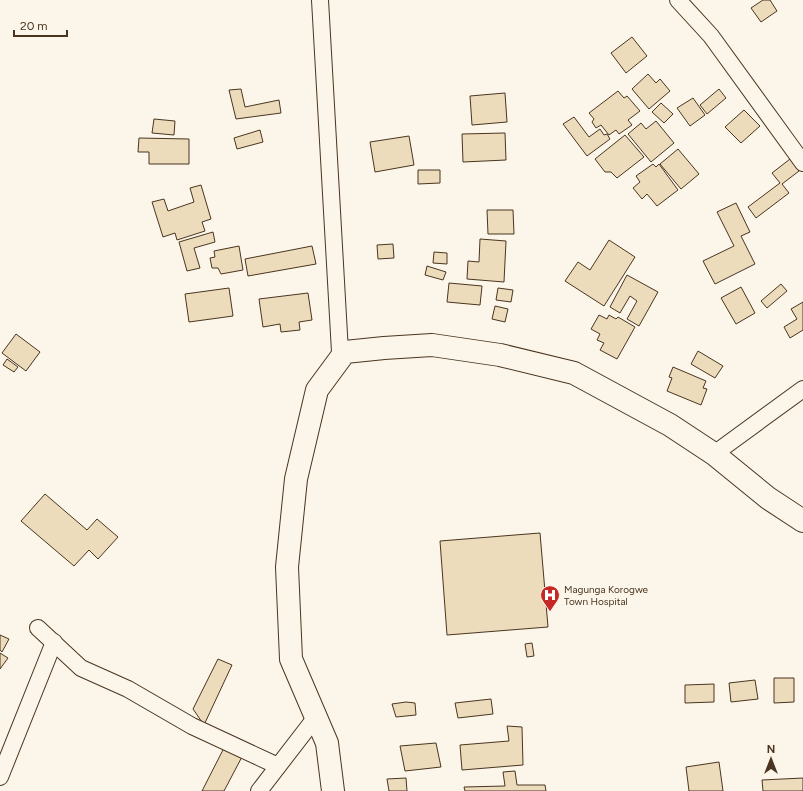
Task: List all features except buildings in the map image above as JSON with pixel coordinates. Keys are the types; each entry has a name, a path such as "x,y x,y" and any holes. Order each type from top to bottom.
{"street":[{"path":"320,0 340,352 432,346 500,355 574,373 670,425 714,454 768,498 803,521"},
{"path":"678,0 711,36 803,164"},
{"path":"333,791 326,743 291,659 287,566 296,479 317,390 345,352"},
{"path":"714,454 803,389"},
{"path":"38,628 81,668 128,690 192,726 278,766"},
{"path":"0,777 54,642"},
{"path":"259,791 316,718"}],"place":[{"name":"Magunga Korogwe Town Hospital","path":"550,612"}]}
